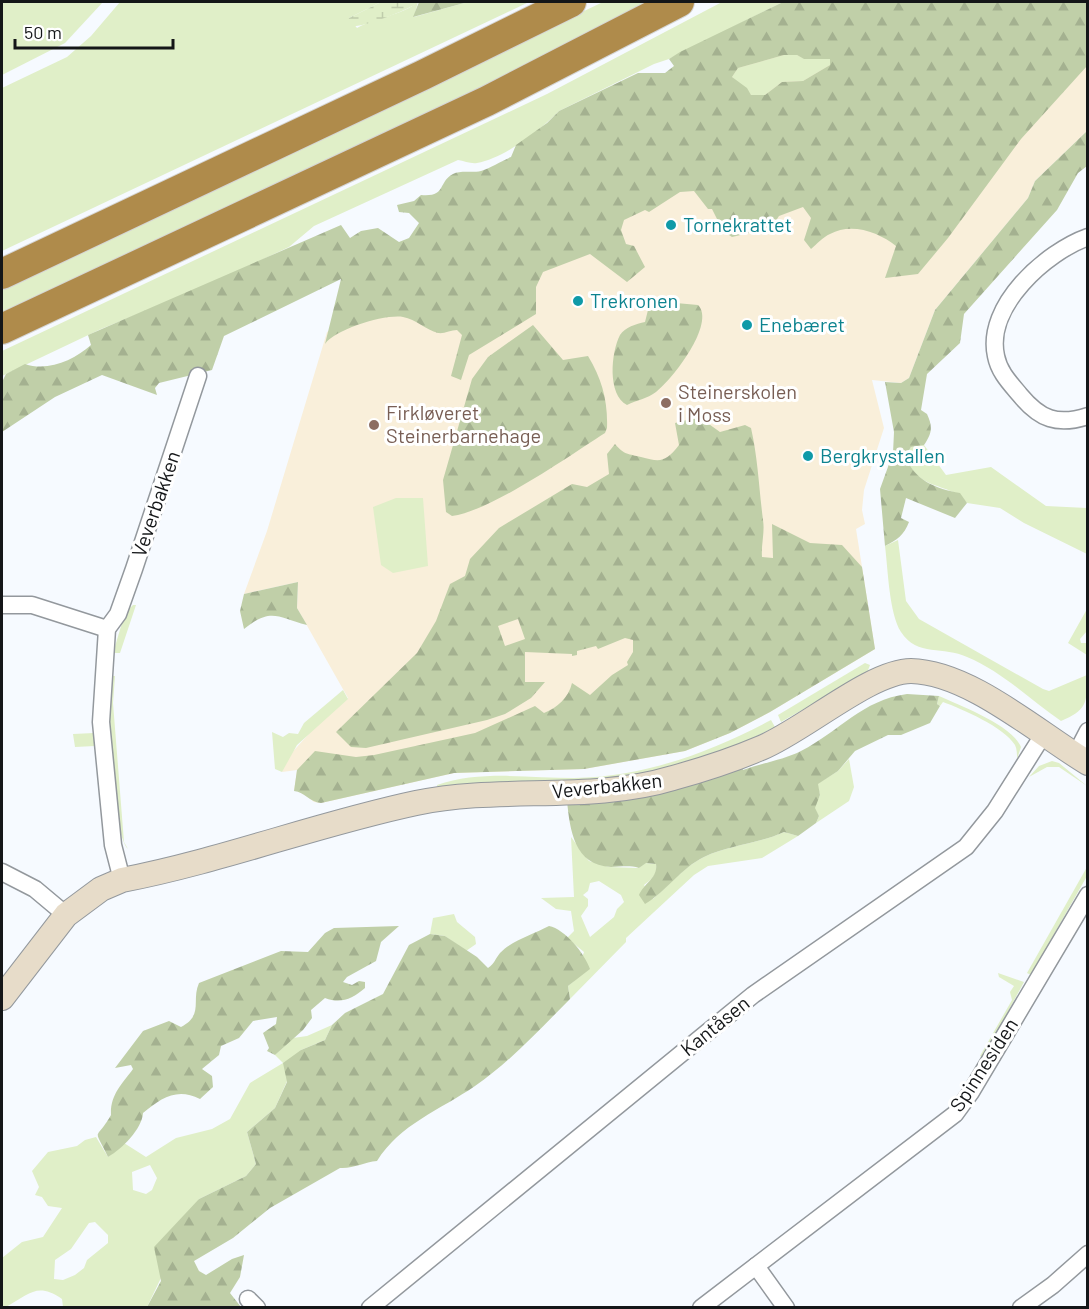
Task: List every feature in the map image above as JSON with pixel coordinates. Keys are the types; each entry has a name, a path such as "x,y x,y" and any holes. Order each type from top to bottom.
{"highway":[{"path":"2,274 423,75 571,2"},
{"path":"2,329 486,101 679,2"}],"street":[{"path":"1088,237 1063,248 1016,291 997,327 994,346 999,367 1006,379 1037,414 1048,420 1064,422 1088,416"},
{"name":"Veverbakken","path":"122,880 113,845 101,722 101,689 107,654 107,629 118,614 198,376"},
{"path":"2,605 32,605 107,629"},
{"name":"Veverbakken","path":"2,998 66,915 101,889 122,880 417,803 484,795 585,792 645,786 761,748 801,728 871,684 897,672 926,672 945,676 969,687 1081,759"},
{"path":"1081,759 1088,731"},
{"name":"Kantåsen","path":"370,1308 753,995 966,847 995,812 1043,735"},
{"path":"2,872 35,889 66,915"},
{"name":"Spinnesiden","path":"701,1308 960,1108 1088,895"},
{"path":"1021,1308 1053,1286 1088,1254"},
{"path":"756,1266 786,1308"}],"shaded area":[{"name":"Steinerskolen i Moss","path":"829,2 1087,2 1087,131 1035,181 1028,198 935,310 909,378 901,383 872,380 884,428 864,490 862,510 865,524 856,529 875,649 770,712 730,733 685,751 584,769 454,773 321,803 314,802 300,791 294,791 297,770 282,772 288,757 315,727 348,698 297,608 298,582 244,594 267,531 327,332"}],"green space":[{"path":"2,2 103,2 65,43 2,75"},
{"path":"120,2 381,2 349,18 357,28 404,10 418,2 414,17 468,2 529,2 2,251 2,88 67,57 91,36"},
{"path":"381,2 419,2 372,22 347,26 349,18"},
{"path":"419,2 468,2 413,17"},
{"path":"603,2 653,2 554,53 2,314 2,288"},
{"path":"722,2 783,2 559,111 532,135 499,156 477,163 458,160 314,226 289,247 202,288 101,329 2,376 2,351 547,94"},
{"path":"783,2 1087,2 1087,66 1021,139 948,238 918,274 885,278 896,246 864,230 838,230 811,249 804,240 811,218 803,207 779,216 771,228 732,237 723,231 712,209 708,209 694,191 680,192 649,212 645,210 624,220 621,230 626,244 634,246 645,267 627,282 590,254 543,272 536,287 536,314 469,355 461,380 451,376 462,335 457,330 438,333 408,318 385,318 350,328 331,338 325,344 341,279 224,336 212,370 159,383 155,388 157,395 102,375 55,397 2,432 2,382 6,374 25,364 43,367 69,360 91,345 88,335 341,225 350,238 361,231 378,228 399,242 409,238 419,223 409,213 399,212 397,205 414,201 421,195 435,194 453,174 481,171 511,157 516,145 547,123 559,111 638,73 665,73 674,66 669,59","holes":["784,55 797,55 804,59 830,59 830,65 803,81 782,82 765,95 751,95 747,88 732,77 738,68"]},
{"path":"784,55 797,55 805,59 831,59 830,65 803,81 782,82 765,95 751,95 732,77 738,68"},
{"path":"1087,131 1087,166 1078,173 1057,210 964,314 960,343 927,374 921,410 927,414 929,419 930,433 924,445 911,447 906,455 909,464 920,477 934,486 960,493 967,503 955,518 906,498 901,518 909,522 907,527 900,537 885,546 880,489 893,453 894,432 885,382 901,383 909,378 935,310 1028,198 1035,181"},
{"path":"654,301 698,305 702,313 701,324 697,337 682,364 663,385 649,396 627,405 616,392 613,373 614,352 622,332 631,326 645,322 649,306"},
{"path":"533,325 563,360 588,356 597,373 605,399 607,428 605,433 508,494 468,512 452,516 446,512 443,480 472,379 488,357"},
{"path":"699,417 720,432 745,425 751,428 763,525 762,557 773,558 772,524 810,543 842,545 862,567 875,649 770,712 730,733 685,751 584,769 454,773 321,803 294,791 297,770 315,751 356,757 374,755 475,733 535,706 544,713 549,711 565,697 572,683 590,695 612,675 628,665 627,662 633,652 633,640 625,638 598,649 596,646 577,651 577,655 572,656 572,654 525,652 525,682 545,682 531,698 505,714 366,748 351,747 336,732 417,653 436,621 450,584 465,576 470,559 499,528 572,484 587,487 609,474 607,454 615,444 630,454 653,460 666,458 679,445 675,423","holes":["518,619 525,639 505,646 498,626"]},
{"path":"924,445 946,475 991,467 1046,506 1087,508 1087,554 1024,523 1000,508 967,503 960,496 925,481 911,467 906,455 911,447"},
{"path":"396,498 423,498 428,566 393,573 381,565 373,507"},
{"path":"898,540 906,601 919,619 1049,691 1087,675 1086,699 1081,709 1061,721 993,670 980,663 958,654 923,648 907,640 894,614 885,546"},
{"path":"298,582 297,608 307,625 281,617 268,616 253,622 244,629 240,611 244,594"},
{"path":"136,605 120,653 113,653 125,613"},
{"path":"1087,609 1087,631 1080,639 1081,643 1087,643 1087,655 1068,643"},
{"path":"865,663 870,665 867,673 781,722 778,715"},
{"path":"112,676 115,676 113,703 124,842 128,849 123,841 119,826 110,763 108,703"},
{"path":"343,690 348,699 297,745 282,772 275,769 272,732 283,737 289,733 298,734 304,723"},
{"path":"907,694 939,696 937,704 940,706 930,723 901,735 888,735 855,751 838,771 818,784 820,795 815,808 819,816 816,823 798,836 784,832 704,857 688,867 645,904 639,895 653,877 656,864 646,863 639,868 599,865 589,860 576,844 572,834 567,801 742,765 743,770 780,759 815,743 864,709 891,697"},
{"path":"939,696 985,717 1007,731 1021,747 1017,759 1017,750 1010,738 982,719 943,702 940,706 937,704"},
{"path":"771,720 775,727 735,747 645,776 438,790 437,785 453,780 488,776 600,777 651,768 701,752"},
{"path":"94,733 95,746 75,747 73,734"},
{"path":"849,759 854,787 849,801 816,823 819,816 814,808 820,795 817,784 838,771"},
{"path":"1052,761 1059,763 1087,786 1059,767 1047,767 1029,777 1039,766"},
{"path":"784,832 798,836 762,858 708,866 694,875 626,938 626,942 570,999 568,986 574,981 584,952 567,938 574,931 571,911 556,909 541,898 574,897 571,837 589,861 609,867 639,868 645,863 656,864 655,874 644,885 653,899 683,871 704,857","holes":["599,881 621,895 624,902 617,909 614,917 590,937 581,916 588,906 588,899 583,895 588,891 590,883"]},
{"path":"1087,867 1087,876 1031,975 1027,973"},
{"path":"454,914 457,922 475,937 476,944 466,951 445,936 430,934 433,918"},
{"path":"399,926 381,942 376,961 347,977 343,982 352,985 359,981 365,982 365,988 360,992 351,998 341,1000 325,998 311,1010 312,1018 303,1030 275,1055 267,1051 269,1048 263,1033 276,1024 277,1017 253,1021 239,1038 221,1046 219,1055 202,1069 212,1076 213,1087 200,1099 177,1094 156,1103 143,1113 139,1126 130,1138 108,1157 98,1134 111,1115 112,1101 133,1069 131,1065 115,1068 143,1031 169,1021 181,1027 192,1018 195,1013 199,983 281,951 308,952 325,933 334,928"},
{"path":"549,926 574,943 590,969 568,986 570,999 524,1045 475,1086 409,1127 386,1148 377,1161 340,1168 270,1208 233,1238 194,1261 199,1271 206,1275 232,1259 244,1255 240,1277 230,1293 241,1307 147,1307 161,1281 154,1247 199,1199 246,1176 256,1164 247,1132 275,1108 287,1082 283,1063 301,1050 325,1040 332,1025 345,1013 383,994 409,945 430,934 445,936 477,957 488,968 510,945"},
{"path":"998,973 1024,982 983,1058 980,1056 1012,1000 1010,992 1014,986 999,977"},
{"path":"332,1025 325,1040 301,1050 275,1108 247,1132 256,1164 246,1176 199,1199 147,1307 63,1307 62,1299 46,1291 40,1291 28,1294 2,1307 2,1258 22,1242 43,1237 62,1208 48,1206 42,1197 35,1195 39,1187 32,1171 48,1152 77,1146 85,1140 96,1137 108,1157 124,1143 146,1157 176,1138 212,1129 230,1119 250,1083 283,1063 275,1055 293,1038 307,1036","holes":["150,1165 157,1178 152,1190 146,1194 133,1190 132,1172","95,1222 108,1235 108,1243 87,1260 84,1268 75,1275 63,1280 54,1279 55,1260 71,1249 89,1223"]}],"place":[{"name":"Tornekrattet","path":"671,225"},
{"name":"Trekronen","path":"578,301"},
{"name":"Enebæret","path":"747,325"},
{"name":"Steinerskolen i Moss","path":"666,403"},
{"name":"Firkløveret Steinerbarnehage","path":"374,425"},
{"name":"Bergkrystallen","path":"808,456"}]}
